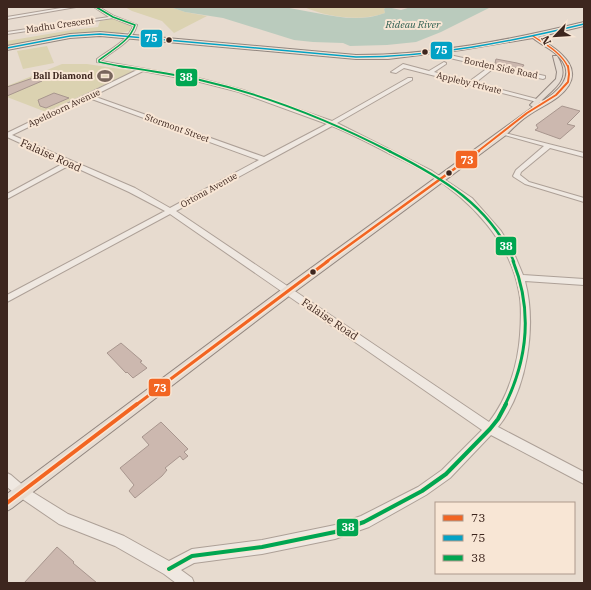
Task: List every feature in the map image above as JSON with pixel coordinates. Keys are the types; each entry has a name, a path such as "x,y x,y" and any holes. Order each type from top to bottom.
{"main road":[{"path":"7,48 81,35 110,34 356,57 388,57 531,37 584,24"},
{"path":"560,55 552,40 576,26"},
{"path":"526,114 559,80 561,68 556,58 531,37"},
{"path":"7,503 289,290 503,133 526,114 546,102 564,87 569,80 569,69 565,60 560,55 531,37"},
{"path":"512,40 528,40 541,44"},
{"path":"561,68 569,69"}],"street":[{"name":"Madhu Crescent","path":"7,18 74,7"},
{"path":"96,7 113,17 134,23 134,30 130,36 98,61 200,80 241,91 346,128 440,178 469,200 498,233 509,251 520,278 524,293 526,320 524,351 516,380 506,404 498,420 446,474 422,491 364,522 335,532 262,547 192,556 169,569"},
{"name":"Madhu Crescent","path":"7,33 74,22 104,20 113,17"},
{"name":"Borden Side Road","path":"436,51 443,55 492,67 543,77"},
{"path":"430,73 444,62"},
{"name":"Appleby Private","path":"394,72 403,66 546,102"},
{"path":"471,83 492,67"},
{"name":"Apeldoorn Avenue","path":"7,135 142,70"},
{"name":"Ortona Avenue","path":"7,299 265,160 410,79"},
{"name":"Stormont Street","path":"89,96 265,160"},
{"path":"503,133 584,156"},
{"name":"Falaise Road","path":"7,135 132,190 171,211 289,290 490,429 584,478"},
{"path":"548,146 518,171 516,176 528,183 584,200"},
{"path":"7,197 69,163"},
{"path":"520,278 584,282"},
{"path":"7,479 22,492 64,519 119,541 169,569 186,583"}],"shaded area":[{"path":"125,7 170,7 185,12 207,16 174,33 162,21 132,11"},
{"path":"304,7 387,7 384,9 385,13 376,16 355,18 333,16"},
{"path":"113,19 131,25 130,31 121,33 84,33 7,46 7,41 98,27 100,21"},
{"path":"47,46 54,63 23,69 17,51"},
{"path":"62,64 87,64 134,71 46,112 7,97 7,86"}],"water":[{"name":"Rideau River","path":"266,6 346,18 359,18 372,17 385,13 384,9 387,7 401,10 411,7 491,7 441,32 416,42 387,45 350,46 343,43 294,40 223,18 185,12 170,7"}],"building":[{"path":"496,59 524,65 521,69 495,63"},
{"path":"33,78 42,81 7,96 7,87"},
{"path":"54,93 69,98 46,108 40,106 38,100"},
{"path":"562,106 580,111 567,124 575,126 560,139 535,130 538,128 536,125"},
{"path":"121,343 142,361 140,362 147,368 133,378 127,372 126,373 107,353"},
{"path":"161,422 188,449 184,452 188,456 183,460 180,456 165,468 167,470 162,476 135,498 129,491 134,485 120,468 149,445 142,437"},
{"path":"57,547 74,562 73,563 97,583 24,583"}],"transit line":[{"name":"38","path":"96,7 113,17 135,25 134,30 126,40 99,60 99,62 200,80 241,91 346,129 430,172 469,200 498,233 509,251 520,278 524,293 526,320 524,351 516,380 506,404 498,419 490,429 446,474 422,491 364,522 335,532 262,547 192,556 169,569"},
{"name":"75","path":"7,48 70,36 100,34 356,57 388,57 527,38 584,24"},
{"name":"73","path":"7,503 289,290 503,133 527,113 549,100 563,89 568,82 569,74 566,61 558,52 533,36"}],"place":[{"name":"Ball Diamond","path":"105,76"}]}
